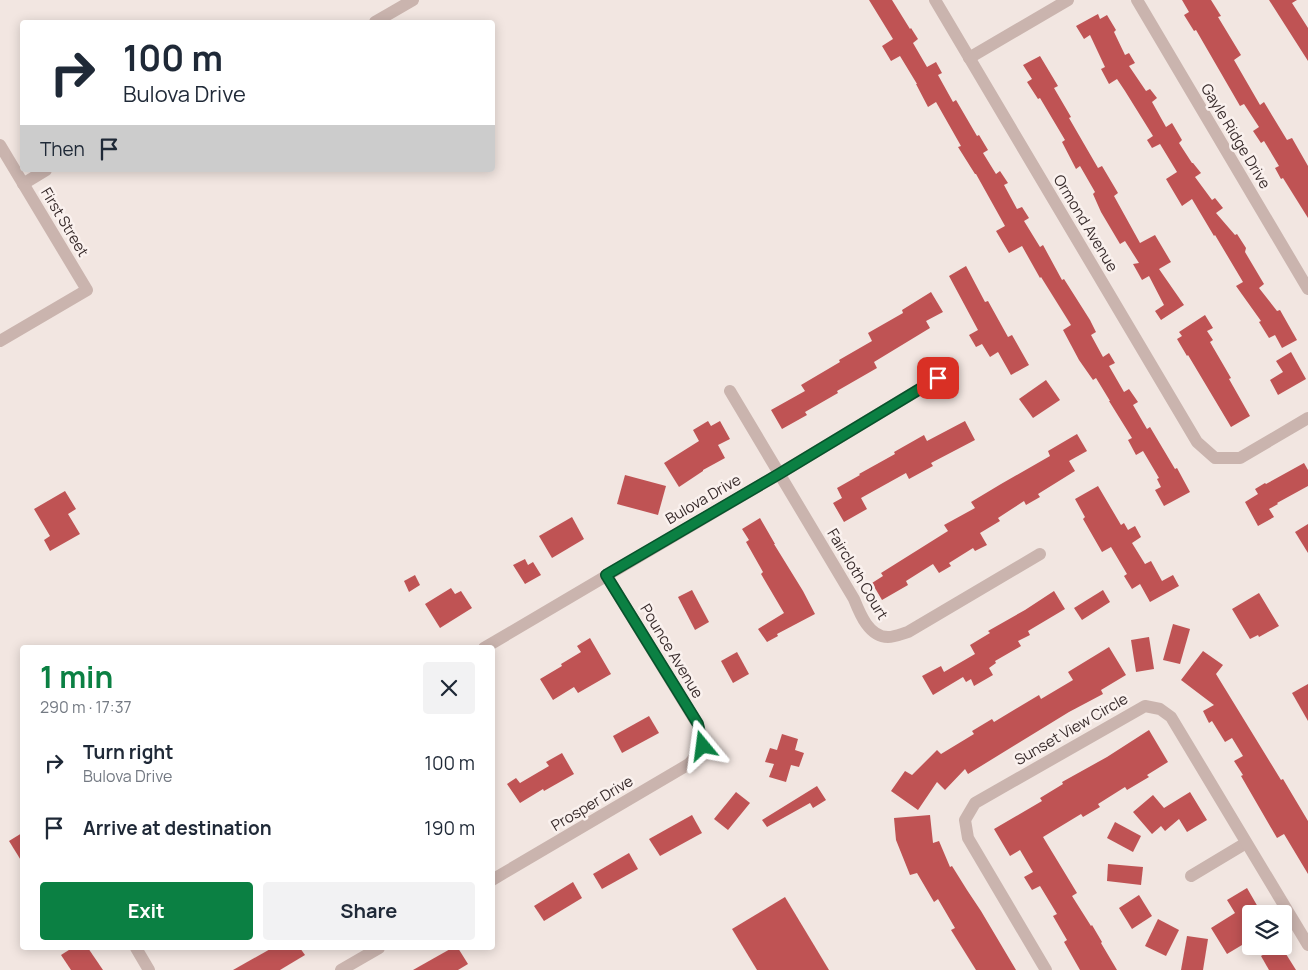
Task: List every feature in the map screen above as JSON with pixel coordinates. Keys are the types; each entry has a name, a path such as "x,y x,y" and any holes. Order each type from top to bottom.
{"street":[{"path":"378,20 413,0"},
{"name":"Ormond Avenue","path":"935,0 1196,442 1215,458 1240,458 1308,418"},
{"path":"969,58 1068,0"},
{"name":"Gayle Ridge Drive","path":"1137,0 1308,290"},
{"name":"First Street","path":"0,145 87,290 0,341"},
{"path":"23,184 43,172"},
{"name":"Bulova Drive","path":"489,645 938,378"},
{"path":"730,391 779,474"},
{"name":"Faircloth Court","path":"779,474 854,599 863,619 873,631 885,637 908,632 1040,554"},
{"name":"Pounce Avenue","path":"606,575 698,724 703,746"},
{"name":"Sunset View Circle","path":"1046,970 968,838 965,820 975,802 1144,706 1160,709 1172,718 1308,945"},
{"name":"Prosper Drive","path":"495,878 689,764 703,746"},
{"path":"1191,876 1246,843"},
{"path":"137,950 149,970"},
{"path":"340,970 375,950"}],"building":[{"path":"869,0 892,0 918,39 913,43 927,67 936,62 942,73 938,75 953,102 956,100 977,136 979,135 988,150 983,153 996,174 1000,171 1008,183 1004,185 1017,209 1022,207 1029,218 1024,221 1040,247 1043,245 1062,280 1064,279 1090,320 1096,332 1091,335 1103,357 1109,353 1115,363 1109,366 1124,392 1129,389 1138,402 1133,405 1147,429 1150,427 1175,469 1177,468 1190,492 1164,506 1155,490 1161,487 1157,479 1159,478 1143,451 1136,455 1128,440 1132,438 1096,378 1093,380 1079,360 1063,330 1071,325 1040,278 1022,246 1009,253 996,231 1005,226 976,174 958,147 961,146 936,102 928,107 900,56 891,61 882,46 893,39"},
{"path":"1182,0 1211,0 1221,16 1218,17 1241,55 1234,60 1260,105 1264,102 1287,140 1292,138 1308,166 1308,218 1283,178 1281,179 1275,168 1279,166 1264,141 1261,143 1253,131 1259,127 1244,104 1240,106 1196,30 1194,31 1184,15 1189,12"},
{"path":"1269,0 1297,0 1292,3 1308,28 1308,61"},
{"path":"1098,14 1100,19 1107,15 1116,30 1114,32 1125,55 1129,53 1135,63 1129,66 1146,91 1150,89 1157,98 1152,102 1166,127 1172,123 1182,140 1179,143 1201,173 1195,177 1212,200 1215,198 1223,208 1216,213 1235,235 1237,234 1246,248 1245,252 1264,284 1259,288 1277,311 1280,310 1297,340 1282,348 1275,335 1269,338 1259,322 1261,321 1236,286 1243,282 1192,199 1182,206 1166,179 1177,172 1160,144 1152,148 1147,140 1153,136 1125,91 1117,79 1109,84 1101,69 1105,67 1090,35 1084,39 1076,26"},
{"path":"1040,56 1058,86 1054,88 1071,117 1069,118 1098,168 1102,166 1118,193 1114,196 1140,243 1155,235 1171,262 1159,269 1184,305 1161,320 1155,311 1164,305 1149,276 1142,280 1133,264 1139,263 1125,241 1120,244 1101,212 1093,194 1095,192 1080,166 1076,169 1062,142 1065,140 1040,98 1038,99 1027,82 1032,79 1023,65"},
{"path":"966,266 985,302 988,301 1008,337 1012,335 1029,365 1011,375 998,352 990,357 982,344 976,347 969,335 978,330 949,276"},
{"path":"931,292 943,312 926,321 930,328 874,362 877,368 837,391 838,393 805,412 807,415 782,429 771,410 805,391 801,385 872,341 868,333 903,313 902,310"},
{"path":"1205,315 1213,328 1207,331 1213,340 1210,342 1250,416 1231,427 1177,339 1182,336 1179,332"},
{"path":"1291,352 1306,379 1278,395 1270,380 1283,372 1276,361"},
{"path":"1046,380 1060,400 1033,418 1019,399"},
{"path":"708,421 711,426 720,421 730,439 718,445 725,458 703,470 679,487 664,463 699,441 693,430"},
{"path":"965,421 975,440 931,463 933,466 909,479 906,473 861,498 867,509 844,522 833,503 842,498 837,488 924,435 927,441"},
{"path":"1077,434 1087,451 1069,461 1075,471 1038,494 1040,497 1026,505 1024,501 998,518 1000,521 980,533 987,545 975,551 973,548 949,563 951,566 939,573 933,564 906,581 908,585 882,600 872,583 883,576 881,573 948,531 944,525 975,508 971,502 1050,456 1048,451"},
{"path":"1304,463 1308,470 1308,486 1269,509 1274,517 1258,526 1245,502 1258,494 1255,489"},
{"path":"625,475 666,486 658,515 617,504"},
{"path":"1098,486 1121,525 1124,523 1128,530 1135,526 1141,537 1132,543 1145,564 1151,561 1162,581 1173,575 1179,586 1150,602 1140,584 1132,589 1124,576 1127,574 1111,547 1102,552 1083,519 1085,517 1075,499"},
{"path":"65,491 76,509 68,514 80,534 50,551 44,540 50,536 34,509"},
{"path":"572,517 584,539 552,558 539,536"},
{"path":"760,518 815,614 777,634 778,636 767,642 758,629 784,613 761,574 763,572 746,542 749,540 742,529"},
{"path":"1308,524 1308,553 1295,532"},
{"path":"525,559 528,565 533,562 541,575 525,584 513,565"},
{"path":"415,575 420,585 409,592 404,581"},
{"path":"451,588 455,594 461,591 472,608 440,628 425,604"},
{"path":"692,590 709,622 695,630 678,597"},
{"path":"1103,590 1110,602 1082,620 1074,608"},
{"path":"1054,591 1065,609 1028,631 1030,635 1018,641 1021,646 995,661 996,663 989,668 993,675 974,686 971,679 966,682 963,677 933,695 922,676 941,666 944,672 975,654 970,645 990,633 988,631"},
{"path":"1259,593 1279,626 1259,637 1258,635 1250,639 1232,609"},
{"path":"1173,624 1190,629 1180,664 1163,660"},
{"path":"1149,637 1154,669 1136,672 1131,640"},
{"path":"590,638 611,674 578,693 574,687 553,700 540,679 581,652 577,646"},
{"path":"1109,647 1126,675 1101,690 1103,694 1069,712 968,774 965,769 945,790 937,782 918,810 891,791 905,771 912,775 937,750 941,754 974,734 972,731 992,719 994,722 1039,695 1041,699 1073,680 1068,672"},
{"path":"1203,651 1223,665 1216,674 1308,821 1308,874 1284,834 1277,838 1241,776 1243,775 1234,761 1243,756 1232,738 1225,742 1212,721 1209,723 1203,711 1214,705 1181,680"},
{"path":"737,652 749,674 733,683 721,661"},
{"path":"1308,684 1308,721 1292,693"},
{"path":"649,716 659,733 622,753 613,736"},
{"path":"1149,730 1168,762 1147,775 1149,777 1127,790 1125,787 1098,804 1100,807 1083,817 1081,814 1043,837 1077,893 1072,896 1092,925 1117,970 1080,970 1064,942 1067,940 1053,916 1057,914 1040,886 1032,890 1024,877 1033,872 1020,850 1010,856 994,829 1042,801 1040,798 1063,784 1062,782 1107,757"},
{"path":"782,734 798,739 795,750 804,753 799,767 791,765 786,782 769,777 774,764 765,762 770,748 777,750"},
{"path":"562,753 574,774 520,803 507,784 516,778 520,783 549,766 546,762"},
{"path":"817,786 826,800 813,808 810,803 767,827 762,820"},
{"path":"736,792 750,803 728,830 714,819"},
{"path":"1190,792 1207,820 1187,832 1179,819 1165,831 1161,826 1152,834 1133,812 1153,795 1164,808"},
{"path":"692,815 702,833 660,856 649,839"},
{"path":"930,815 933,843 939,841 950,867 952,866 981,911 1016,970 976,970 951,930 955,928 938,899 934,902 917,873 910,875 896,840 894,818"},
{"path":"1115,822 1141,836 1133,852 1107,838"},
{"path":"20,834 20,859 9,841"},
{"path":"629,853 638,869 602,889 593,874"},
{"path":"1108,864 1143,867 1141,885 1107,881"},
{"path":"573,882 582,898 544,921 534,906"},
{"path":"1247,888 1257,905 1242,905 1242,945 1227,954 1211,928 1235,913 1227,900"},
{"path":"1139,895 1152,916 1132,929 1119,908"},
{"path":"785,897 829,970 757,970 732,929"},
{"path":"1158,919 1179,930 1166,956 1145,946"},
{"path":"1187,936 1208,939 1203,970 1181,970"},
{"path":"69,950 89,950 103,970 71,970 61,955"},
{"path":"268,950 301,950 305,955 280,970 233,970"},
{"path":"448,950 459,950 468,964 458,970 413,970"},
{"path":"1287,955 1296,970 1269,970 1261,956"}],"route":[{"path":"703,746 698,724 606,575 938,378"}]}
